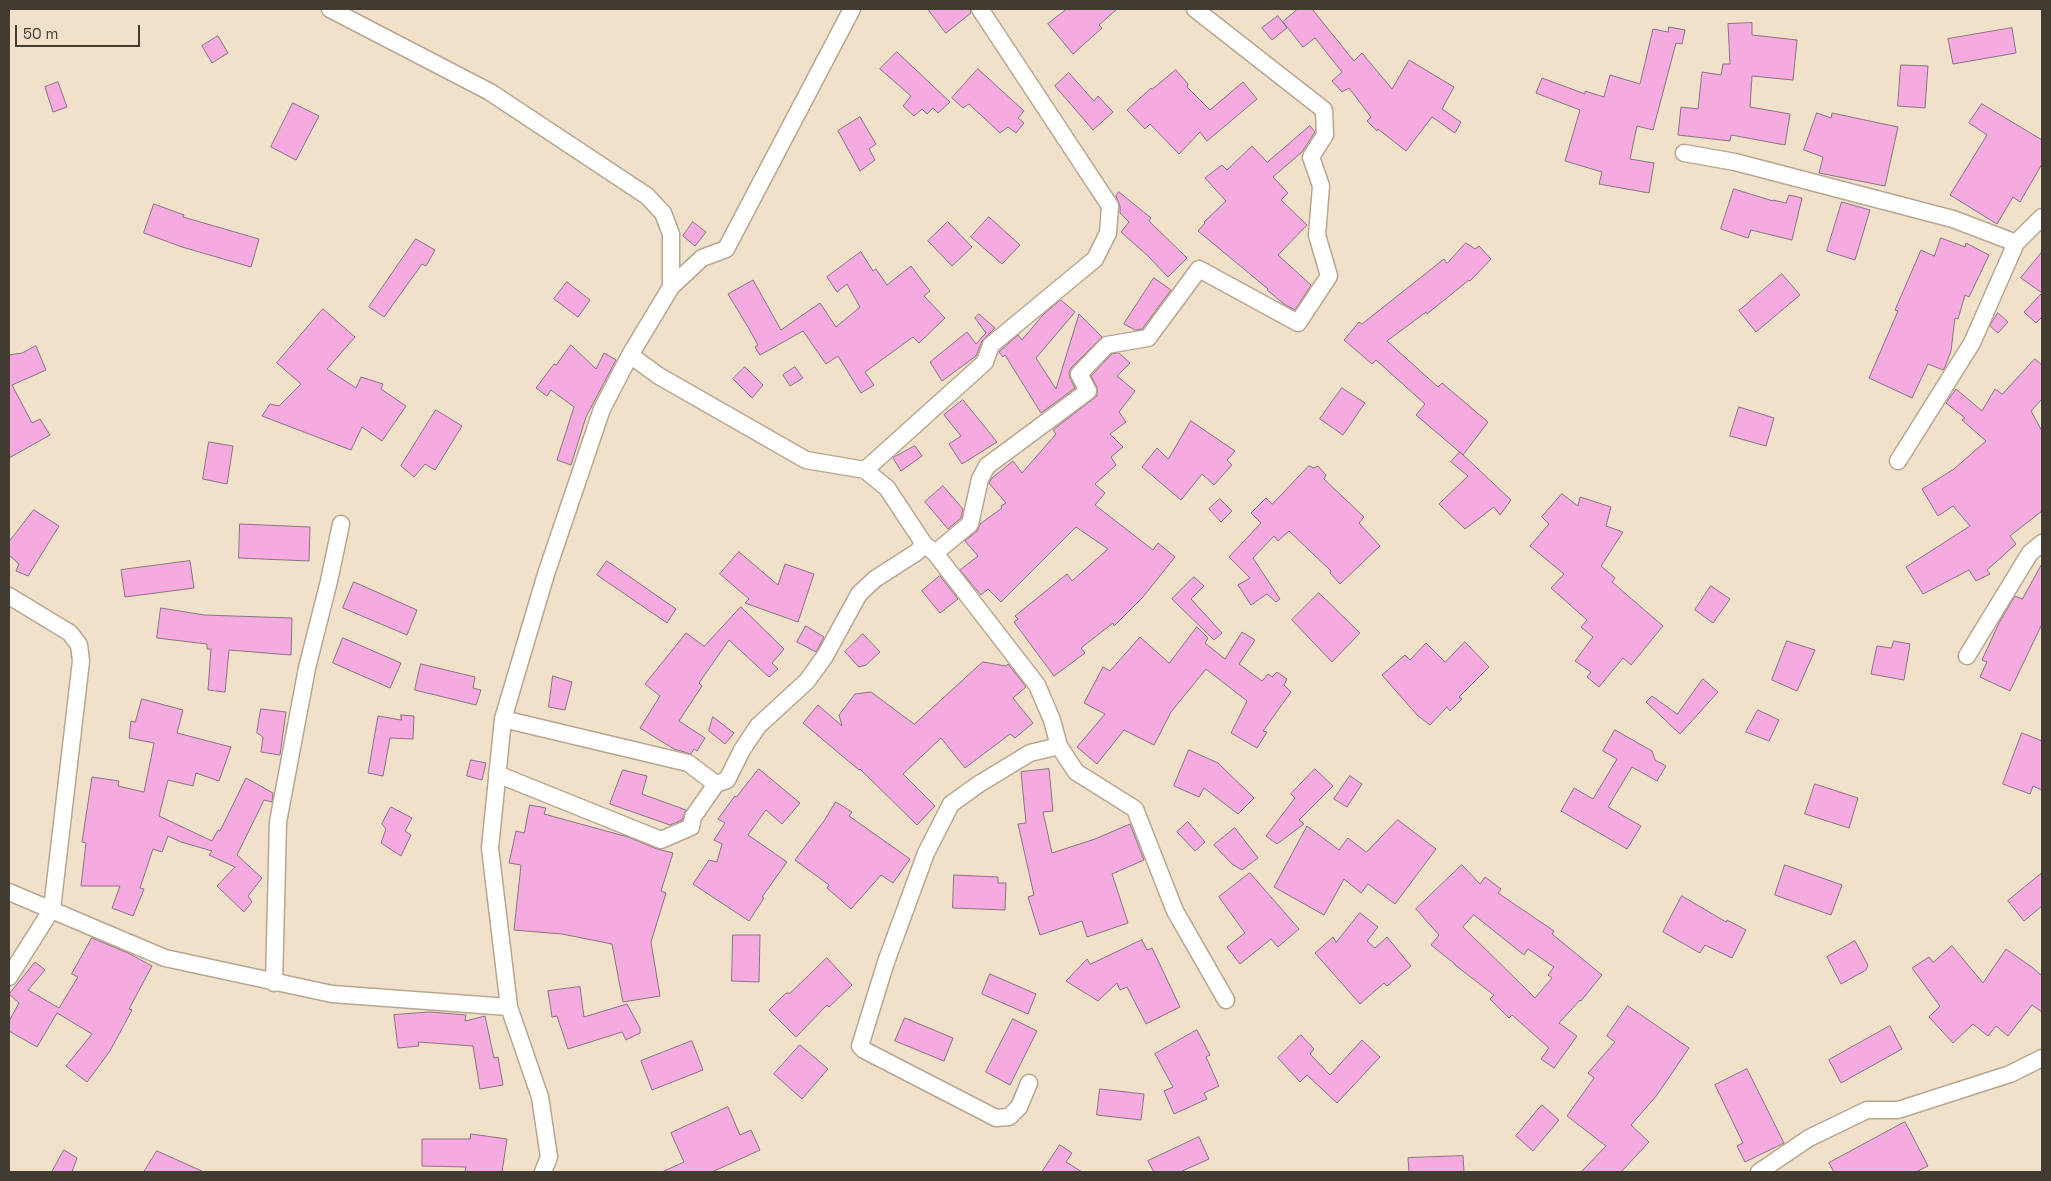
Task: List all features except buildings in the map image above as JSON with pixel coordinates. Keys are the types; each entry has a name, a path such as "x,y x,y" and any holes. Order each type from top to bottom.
{"street":[{"path":"330,9 490,92 648,196 664,213 671,234 671,287"},
{"path":"556,1172 546,1165 540,1097 509,1007 490,848 503,719 546,574 602,409 630,355 671,287 702,258 726,249 852,9"},
{"path":"865,470 985,362 991,345 1095,259 1108,233 1110,206 980,9"},
{"path":"497,774 661,840 691,827 693,817 716,784 727,780 742,750 758,726 807,682 825,656 859,594 875,579 917,552 930,548 970,524 980,479 988,466 1088,391 1078,374 1108,345 1148,338 1199,269 1298,323 1329,276 1317,235 1321,186 1311,157 1325,136 1324,110 1195,9"},
{"path":"1684,153 1735,162 1953,219 2016,243"},
{"path":"1898,462 1972,343 2016,243 2042,217"},
{"path":"630,355 659,376 806,460 865,470 886,488 930,548 1037,685 1052,720 1059,746 1076,772 1135,809 1175,911 1226,1000"},
{"path":"274,983 278,822 307,668 341,524"},
{"path":"1967,656 2030,553 2042,543"},
{"path":"9,596 70,633 79,645 81,661 52,909 9,977"},
{"path":"503,719 688,763 716,784"},
{"path":"1029,1083 1019,1107 1009,1117 996,1118 864,1050 860,1046 886,962 926,853 951,804 979,784 1030,753 1059,746"},
{"path":"9,892 52,909 104,934 165,958 332,994 509,1007"},
{"path":"1759,1172 1810,1138 1867,1110 1898,1110 2010,1074 2042,1058"}]}
